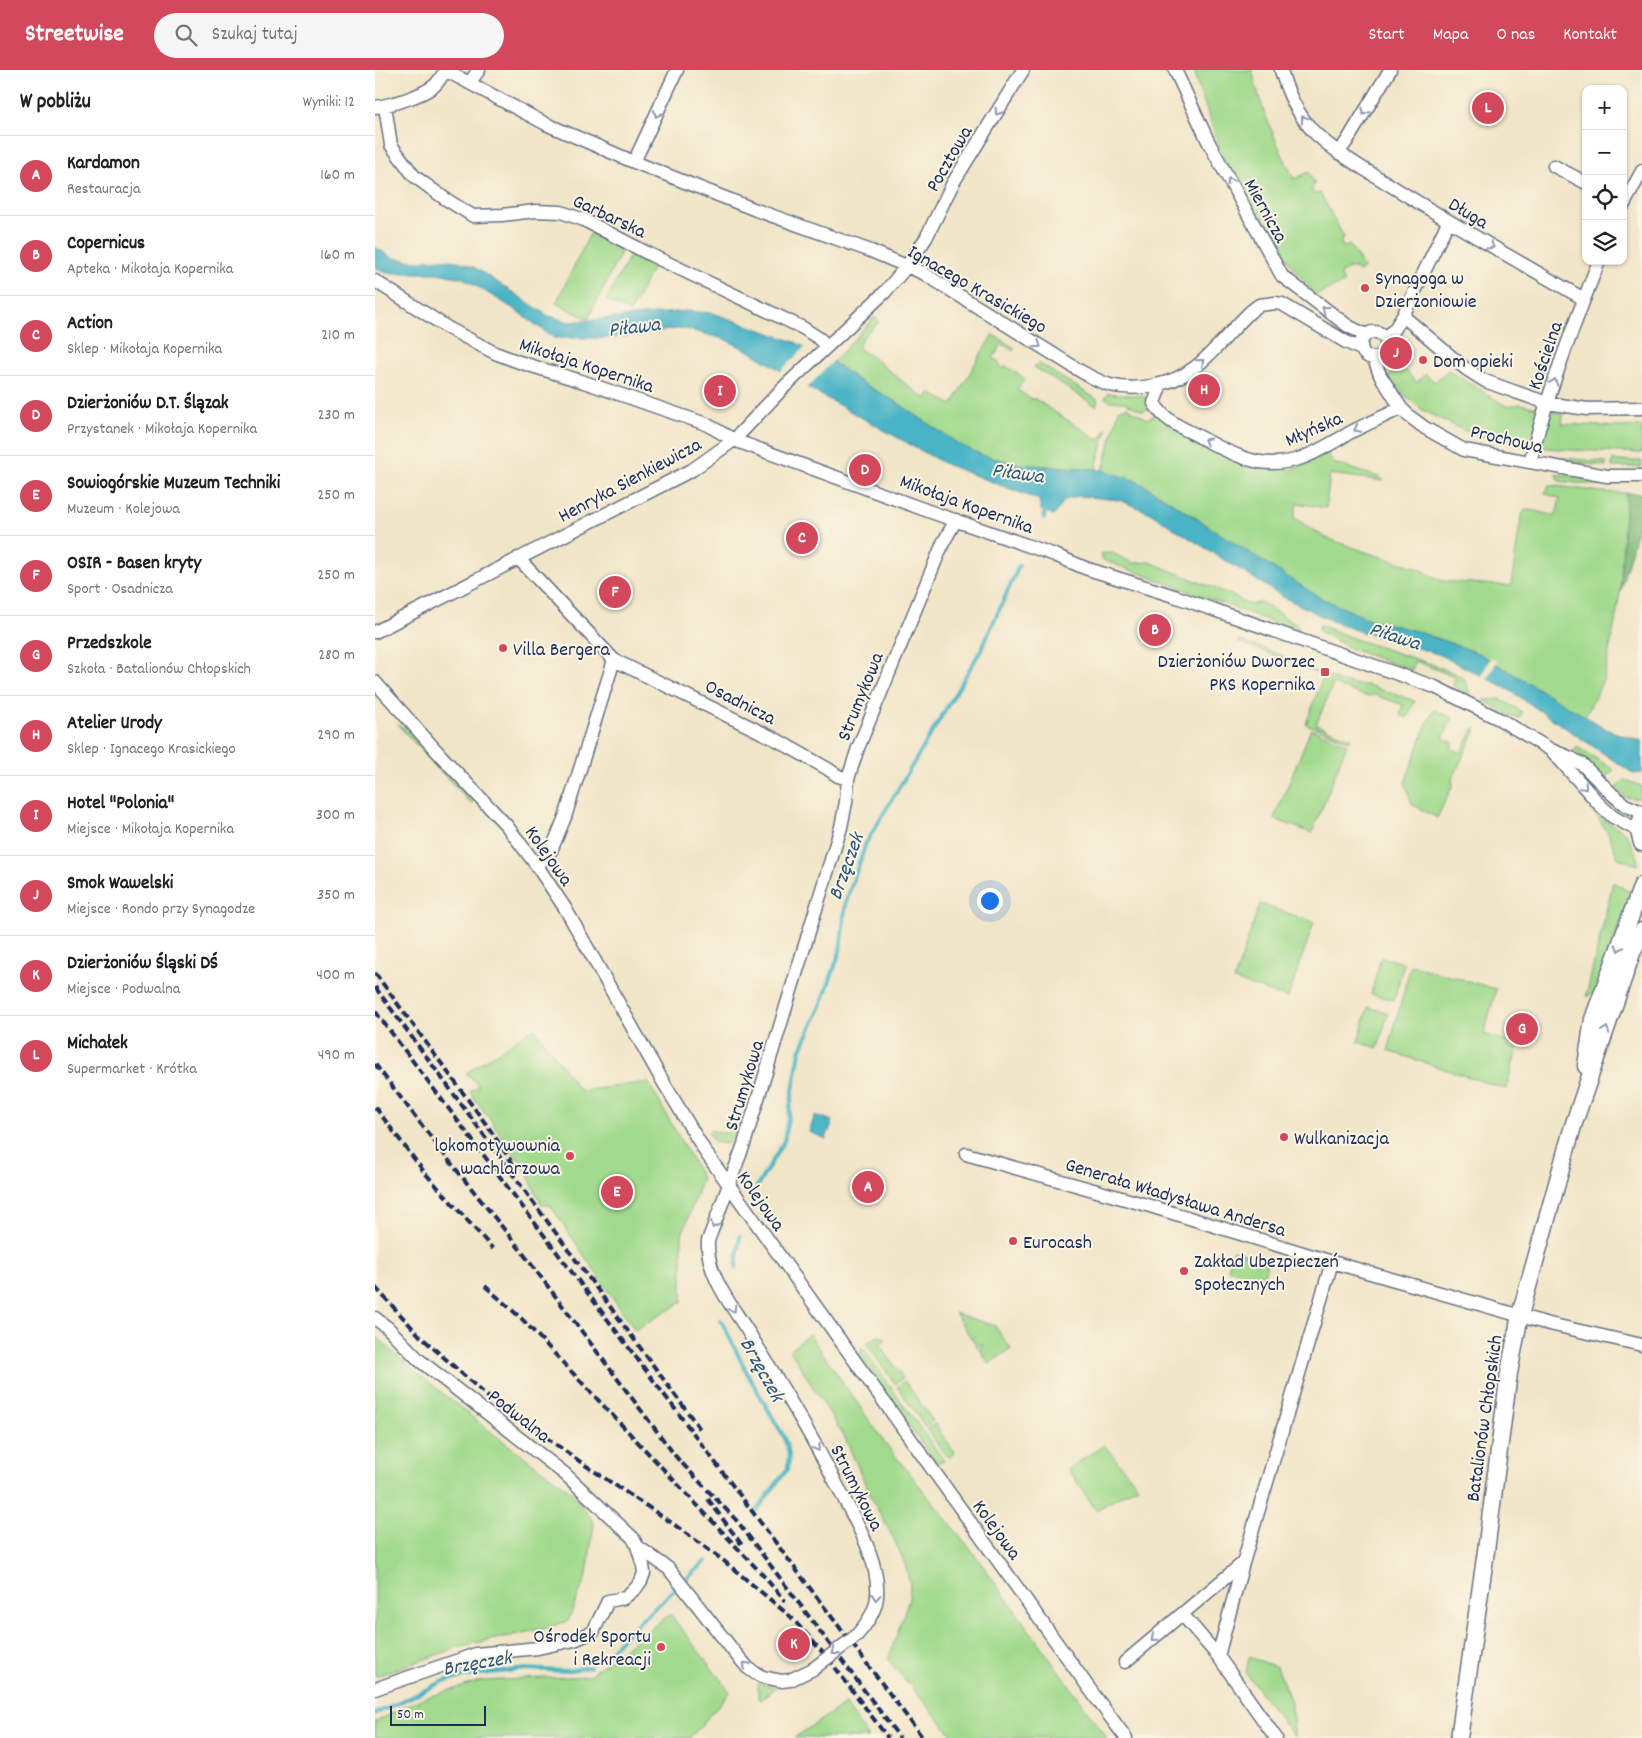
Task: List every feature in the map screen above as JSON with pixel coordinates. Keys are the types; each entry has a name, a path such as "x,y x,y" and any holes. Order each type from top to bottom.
{"main road":[{"name":"Batalionów Chłopskich","path":"1579,1110 1593,1019 1642,885"},
{"name":"Batalionów Chłopskich","path":"1459,1738 1509,1373 1520,1315 1579,1110 1632,953 1642,931"}],"street":[{"path":"380,106 425,92 435,84 445,70"},
{"name":"Ignacego Krasickiego","path":"445,70 547,124 634,162 923,273 1063,361 1097,380 1109,384 1121,387 1161,384 1193,369 1209,356 1251,311 1259,305 1269,303 1282,304 1361,349"},
{"path":"469,83 479,70"},
{"path":"634,162 677,70"},
{"name":"Pocztowa","path":"907,266 926,238 953,183 1023,70"},
{"name":"Miernicza","path":"1175,70 1209,143 1282,276 1348,326 1366,334"},
{"name":"Długa","path":"1281,70 1286,87 1299,112 1313,131 1339,153 1448,222 1584,299"},
{"path":"1339,153 1390,70"},
{"name":"Garbarska","path":"380,106 391,145 414,176 473,216 535,211 561,212 584,220 651,255 803,328 820,339 825,348"},
{"path":"1554,166 1582,181"},
{"path":"1627,198 1642,171"},
{"path":"1385,337 1394,330 1403,316 1448,222"},
{"name":"Kościelna","path":"1531,462 1547,403 1597,265"},
{"name":"Henryka Sienkiewicza","path":"375,632 692,470 734,440 783,388 885,292 907,266"},
{"name":"Mikołaja Kopernika","path":"375,280 448,328 519,362 706,424 734,440 1055,555 1085,568 1177,597 1435,687 1501,720 1551,750 1583,765 1625,805 1642,812"},
{"path":"1403,316 1465,369 1485,381 1547,403 1587,409 1642,408"},
{"path":"1378,332 1385,337 1388,346 1387,350 1381,357 1368,358 1361,349 1361,342 1366,334 1378,332"},
{"name":"Prochowa","path":"1374,359 1379,375 1401,408 1416,422 1465,450 1607,476 1642,476"},
{"name":"Młyńska","path":"1161,384 1154,403 1163,416 1208,442 1259,462 1295,461 1401,408"},
{"name":"Strumykowa","path":"857,1636 876,1605 877,1581 871,1554 800,1417 717,1281 707,1252 710,1234 719,1215 745,1144 841,827 848,779 858,748 943,543 955,520"},
{"name":"Osadnicza","path":"518,558 614,660 777,740 838,776 848,779"},
{"path":"537,866 551,851 565,817 614,660"},
{"name":"Kolejowa","path":"375,682 448,764 507,826 537,866 565,908 662,1080 729,1186 1093,1695 1126,1738"},
{"name":"Mikołaja Kopernika","path":"1551,750 1613,817 1641,831"},
{"name":"Generała Władysława Andersa","path":"966,1154 1158,1208 1332,1262 1567,1329 1642,1345"},
{"path":"1218,1656 1243,1563 1332,1262"},
{"name":"Podwalna","path":"375,1318 388,1328 419,1360 565,1474 633,1538 644,1573 636,1588 624,1598 608,1601 593,1632 574,1640 538,1648 476,1654 375,1689"},
{"name":"Podwalna","path":"637,1546 669,1569 748,1668 763,1677 782,1681 790,1680 813,1669 857,1636"},
{"path":"1125,1662 1243,1563"},
{"path":"1182,1614 1218,1656 1276,1738"}],"green space":[{"path":"1195,70 1252,70 1264,112 1294,179 1309,172 1315,185 1312,188 1312,192 1315,194 1320,193 1344,237 1341,239 1341,245 1346,247 1349,244 1364,268 1358,272 1355,268 1350,268 1340,274 1344,283 1315,295 1268,235 1222,155 1196,79"},
{"path":"590,234 622,250 588,319 556,303"},
{"path":"630,256 653,267 630,312 606,300"},
{"path":"875,317 879,322 864,337 858,348 926,399 930,393 952,405 993,335 1015,348 1013,351 1002,344 993,358 1004,369 1006,366 1025,379 1017,390 1033,400 1034,398 1097,439 1100,439 1107,428 1097,469 1017,464 981,455 958,444 898,403 862,383 833,362"},
{"path":"1038,363 1098,400 1096,406 1034,367"},
{"path":"1403,367 1417,383 1425,374 1435,382 1448,370 1506,406 1521,404 1562,414 1563,424 1620,427 1642,426 1642,453 1521,446 1467,432 1424,411 1402,393 1387,377"},
{"path":"1108,393 1142,396 1146,398 1151,407 1143,411 1124,402 1110,401 1105,398"},
{"path":"1127,407 1147,419 1156,414 1231,456 1286,467 1289,471 1321,457 1322,451 1326,450 1333,463 1379,477 1384,481 1330,474 1326,508 1297,503 1294,518 1326,538 1418,568 1442,581 1511,586 1521,517 1525,509 1556,515 1560,498 1545,494 1549,485 1626,493 1624,569 1615,622 1604,678 1585,717 1478,653 1416,631 1366,618 1319,597 1139,482 1103,470 1119,410"},
{"path":"1552,457 1606,462 1606,466 1545,460"},
{"path":"1612,461 1642,461 1642,467 1612,467"},
{"path":"1556,474 1601,481 1601,486 1559,481"},
{"path":"1626,493 1642,494 1642,512 1620,592"},
{"path":"1112,553 1133,563 1149,562 1229,594 1250,605 1261,602 1297,625 1299,630 1103,560 1101,554"},
{"path":"1320,625 1458,675 1465,679 1470,694 1455,688 1453,684 1455,677 1415,661 1412,670 1351,649 1318,630"},
{"path":"1239,640 1281,655 1297,664 1339,681 1367,685 1415,701 1407,718 1400,715 1403,705 1375,695 1365,696 1333,684 1316,725 1351,738 1349,741 1306,724 1323,677 1289,661 1238,642"},
{"path":"1501,699 1522,712 1520,718 1508,715 1483,700"},
{"path":"1434,710 1453,718 1443,738 1453,743 1451,748 1461,753 1474,728 1476,729 1452,780 1453,785 1437,818 1412,804 1405,783 1426,725"},
{"path":"397,724 405,728 474,803 471,804"},
{"path":"1311,729 1347,744 1312,833 1274,819"},
{"path":"1579,748 1614,770 1604,778 1574,750"},
{"path":"1625,780 1642,786 1642,797 1627,797 1614,789"},
{"path":"1607,795 1631,814 1631,817 1619,812 1604,798"},
{"path":"1594,808 1606,821 1627,835 1637,856 1638,865 1618,858 1607,831 1593,811"},
{"path":"1613,882 1628,891 1630,898 1594,992 1586,997"},
{"path":"1260,904 1314,922 1288,998 1234,980"},
{"path":"1381,957 1404,963 1394,1000 1371,994"},
{"path":"1411,965 1496,989 1484,1034 1518,1045 1506,1089 1388,1051"},
{"path":"1368,1007 1388,1013 1378,1048 1358,1042"},
{"path":"534,1028 580,1091 648,1082 702,1178 682,1235 682,1302 635,1330 550,1205 542,1205 523,1165 470,1092 479,1085 466,1073"},
{"path":"736,1125 739,1125 735,1136 727,1144 714,1142 708,1132 710,1130 729,1133"},
{"path":"1233,1250 1268,1260 1263,1279 1228,1269"},
{"path":"955,1313 995,1326 1011,1349 989,1364 979,1349 983,1346 982,1344 977,1347"},
{"path":"809,1334 885,1443 975,1555 1107,1738 955,1738 888,1660 909,1599 910,1584 905,1564 895,1541 874,1503 845,1438 790,1350"},
{"path":"375,1335 405,1363 492,1433 572,1492 594,1523 587,1574 568,1621 543,1629 461,1646 375,1677"},
{"path":"878,1336 885,1338 885,1341 880,1345 903,1378 895,1384 866,1343"},
{"path":"862,1347 944,1461 939,1463 934,1460 861,1358 860,1352"},
{"path":"905,1381 933,1421 925,1426 897,1387"},
{"path":"935,1424 954,1452 950,1457 945,1455 927,1429"},
{"path":"1104,1445 1138,1486 1096,1510 1068,1469"},
{"name":"Ośrodek Sportu i Rekreacji","path":"670,1614 730,1692 690,1738 375,1738 375,1722 421,1699 481,1681 588,1676"},
{"path":"1249,1657 1277,1667 1291,1702 1295,1738 1246,1673"},
{"path":"758,1683 776,1688 760,1700 758,1698"},
{"path":"845,1704 869,1738 794,1738"}],"water":[{"name":"Piława","path":"375,247 393,258 415,261 440,259 458,261 474,267 549,316 570,322 686,311 713,313 795,342 833,362 862,383 898,403 958,444 982,455 1017,464 1103,470 1139,482 1319,597 1366,618 1416,631 1478,653 1610,731 1642,741 1642,773 1634,774 1506,688 1438,654 1358,631 1330,620 1285,598 1148,512 1119,500 1078,496 1065,500 1054,515 1041,510 1039,500 945,464 810,389 751,352 724,339 682,328 612,338 554,338 514,309 463,278 436,273 387,273 375,267"},
{"path":"815,1115 833,1121 826,1139 809,1132"}],"pier":[{"path":"807,345 834,360 806,389 779,373"},
{"path":"1491,657 1497,661 1486,681 1480,678"}],"waterway":[{"name":"Brzęczek","path":"1044,518 1045,508"},
{"name":"Brzęczek","path":"752,1195 784,1141 800,1051 821,1006 840,951 846,902 866,843 981,650 1019,566"},
{"name":"Brzęczek","path":"736,1268 740,1236"},
{"name":"Brzęczek","path":"721,1320 747,1373 784,1437 789,1453 788,1468 757,1510"},
{"name":"Brzęczek","path":"604,1658 624,1636 706,1561"},
{"name":"Brzęczek","path":"375,1714 444,1681 474,1675 526,1669 565,1671 590,1667"}],"railway":[{"path":"375,973 513,1164"},
{"path":"375,987 700,1429"},
{"path":"375,1011 923,1738"},
{"path":"375,1064 519,1248 677,1458 738,1522 900,1738"},
{"path":"375,1107 425,1173 493,1249"},
{"path":"485,1286 521,1318 762,1574 785,1601"},
{"path":"375,1287 420,1336 487,1396 724,1561 791,1617 832,1663"},
{"path":"708,1499 742,1545"},
{"path":"828,1658 888,1738"}],"place":[{"name":"Michałek","path":"1488,108"},
{"name":"Synagoga w Dzierżoniowie","path":"1365,288"},
{"name":"Smok Wawelski","path":"1396,353"},
{"name":"Dom opieki","path":"1423,360"},
{"name":"Atelier Urody","path":"1204,390"},
{"name":"Hotel \"Polonia\"","path":"720,391"},
{"name":"Dzierżoniów D.T. Ślązak","path":"865,470"},
{"name":"Action","path":"802,538"},
{"name":"OSIR - Basen kryty","path":"615,592"},
{"name":"Copernicus","path":"1155,630"},
{"name":"Villa Bergera","path":"503,648"},
{"name":"Dzierżoniów Dworzec PKS Kopernika","path":"1325,672"},
{"name":"Przedszkole","path":"1522,1029"},
{"name":"Wulkanizacja","path":"1284,1137"},
{"name":"lokomotywownia wachlarzowa","path":"570,1156"},
{"name":"Kardamon","path":"868,1187"},
{"name":"Sowiogórskie Muzeum Techniki","path":"617,1192"},
{"name":"Eurocash","path":"1013,1241"},
{"name":"Zakład Ubezpieczeń Społecznych","path":"1184,1271"},
{"name":"Dzierżoniów Śląski DŚ","path":"794,1644"},
{"name":"Ośrodek Sportu i Rekreacji","path":"661,1647"}]}
